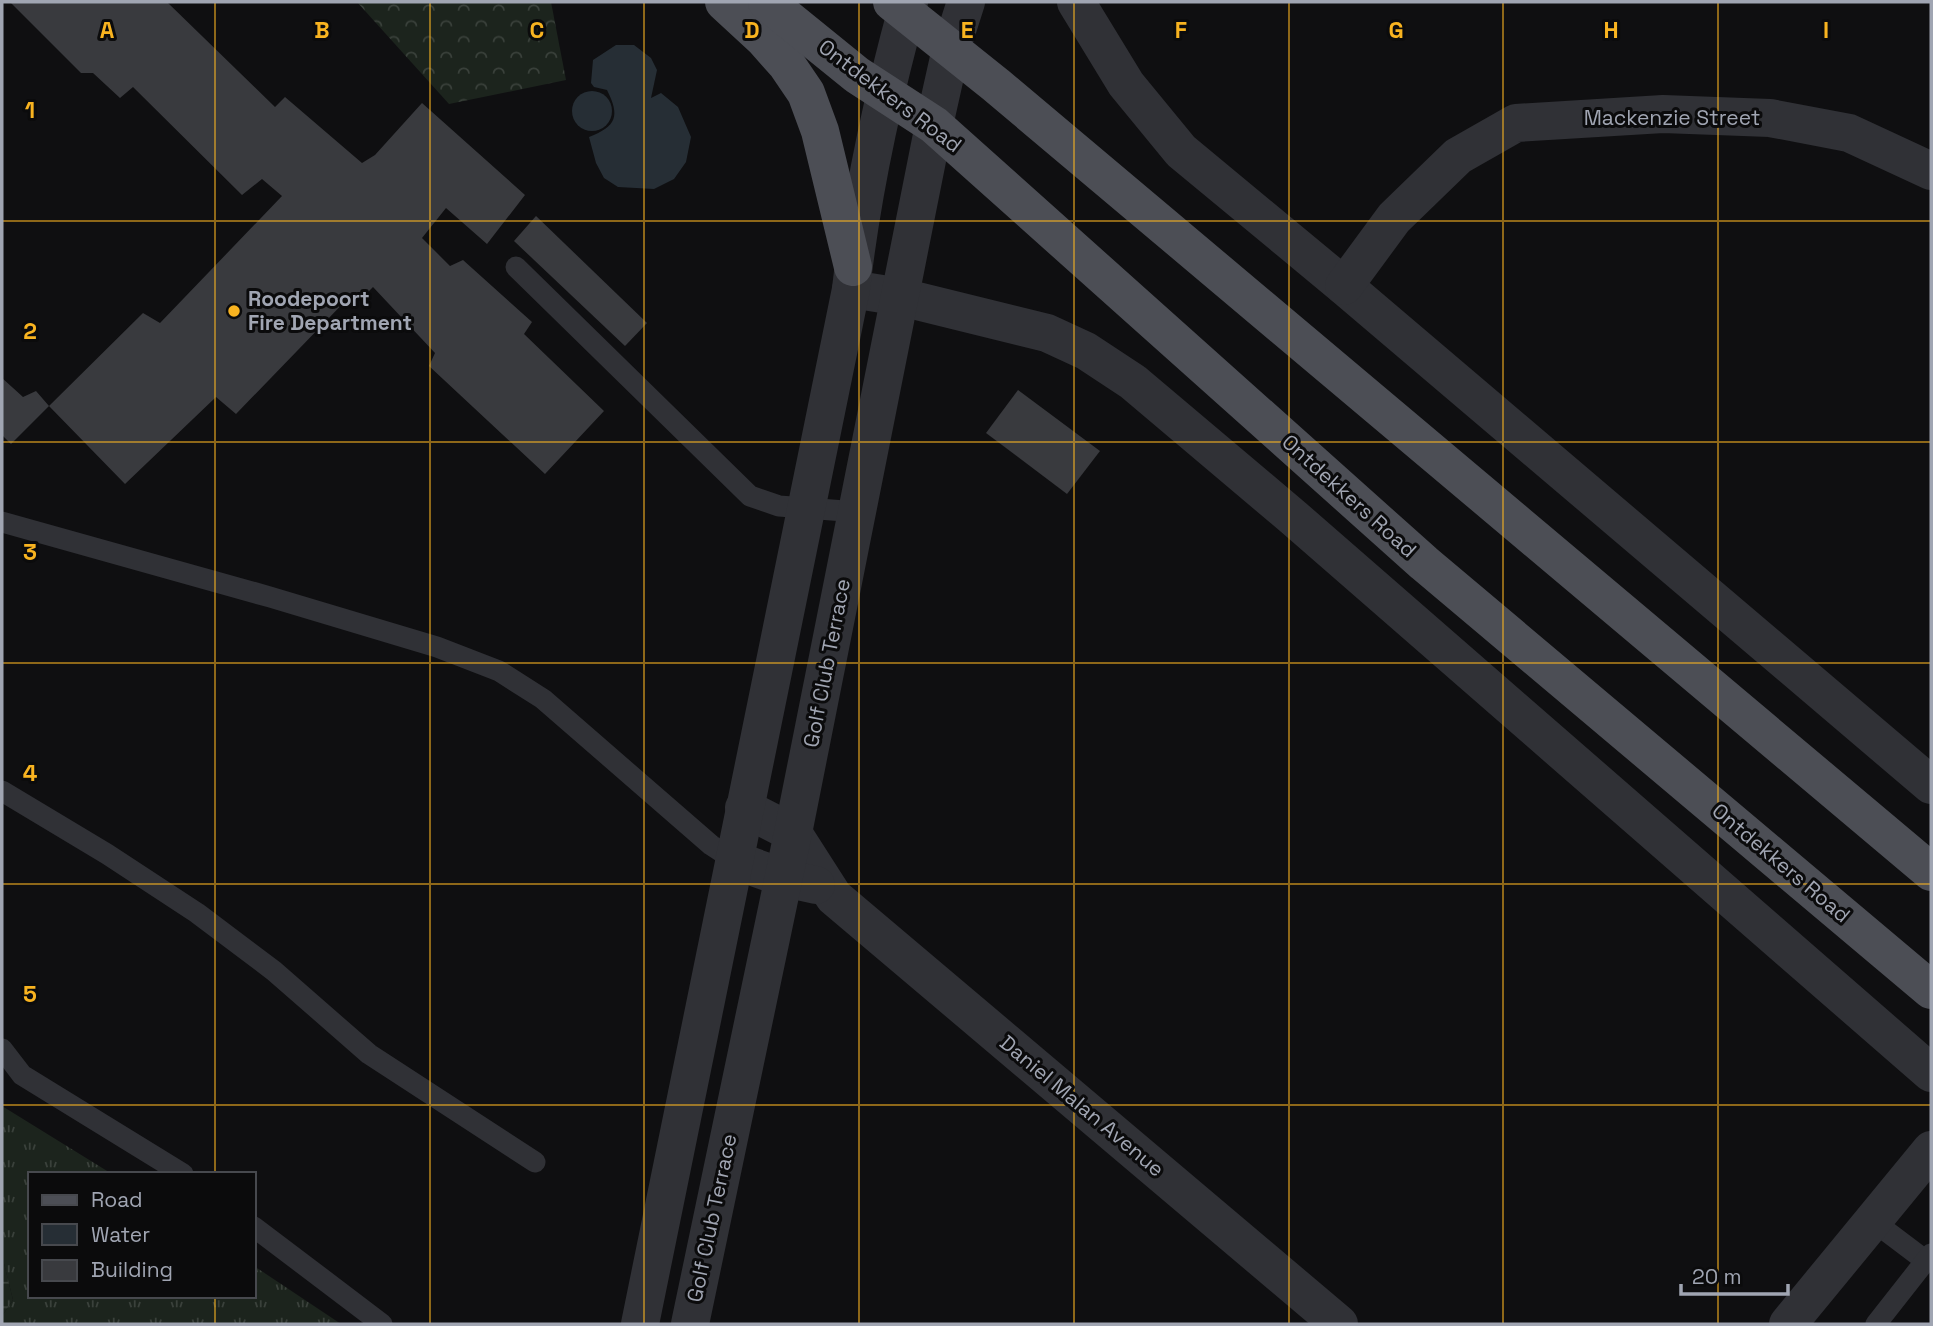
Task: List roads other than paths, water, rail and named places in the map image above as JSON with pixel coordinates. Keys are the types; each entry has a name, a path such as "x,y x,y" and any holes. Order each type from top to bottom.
{"main road":[{"path":"724,2 771,47 806,93 820,131 852,278"},
{"name":"Ontdekkers Road","path":"767,2 857,75 934,125 1424,563 1931,990"},
{"path":"902,6 1931,872"}],"street":[{"name":"Golf Club Terrace","path":"690,1324 784,878 934,125 951,49 966,2"},
{"path":"1076,2 1126,84 1181,151 1344,286 1931,785"},
{"path":"640,1324 852,278 902,6"},
{"name":"Mackenzie Street","path":"1344,286 1394,218 1458,156 1516,123 1663,114 1770,118 1849,133 1931,172"},
{"path":"852,278 901,297 1047,333 1086,351 1133,382 1294,518 1931,1073"},
{"path":"744,808 793,833"},
{"name":"Daniel Malan Avenue","path":"793,833 825,886 845,906 1339,1324"},
{"path":"734,860 784,878 825,886"},
{"path":"1788,1324 1931,1150"}],"lane":[{"path":"516,267 750,496 779,506 858,512"},
{"path":"2,522 437,647 499,671 543,699 711,845 734,860"},
{"path":"2,791 107,853 197,913 274,971 369,1054 535,1162"},
{"path":"2,1049 22,1075 180,1172"},
{"path":"1873,1221 1928,1257 1876,1324"},
{"path":"256,1229 382,1324"}],"water":[{"path":"616,45 634,45 651,58 657,70 651,98 661,93 678,107 691,137 686,162 674,179 654,189 618,187 604,178 596,163 589,137 605,129 613,119 614,107 607,90 594,87 591,83 593,60"},
{"path":"592,91 600,92 606,97 611,103 611,119 606,125 600,130 592,131 584,130 578,125 573,119 572,111 573,103 578,97 584,92"}],"place":[{"name":"Roodepoort Fire Department","path":"234,311"}]}
